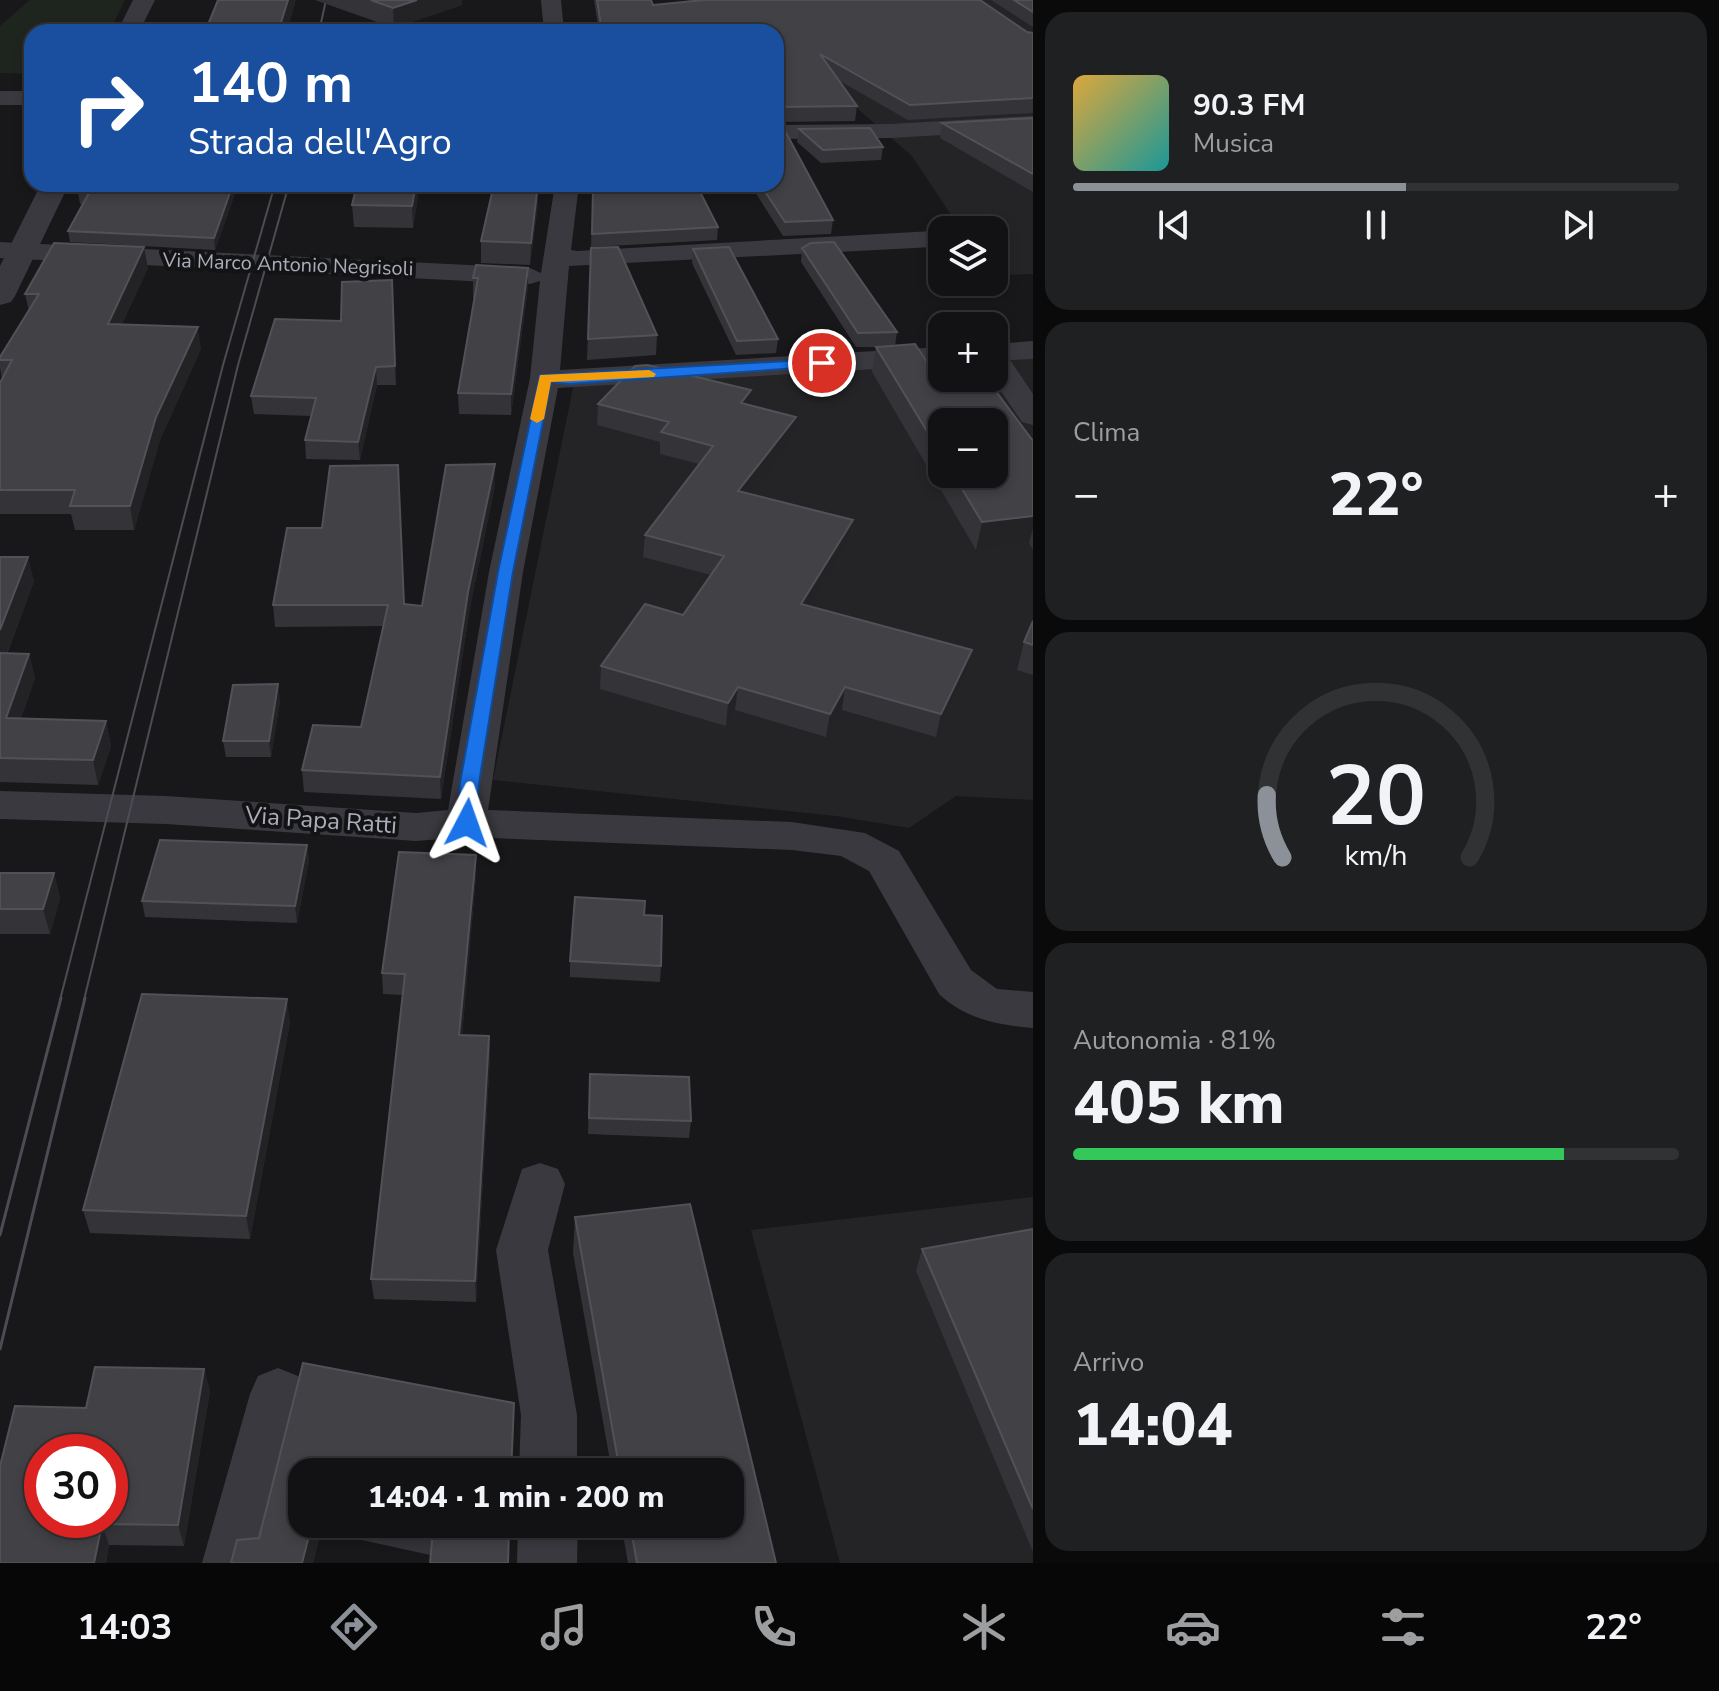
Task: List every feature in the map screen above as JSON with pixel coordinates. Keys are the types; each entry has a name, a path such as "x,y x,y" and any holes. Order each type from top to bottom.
{"street":[{"path":"132,24 144,0"},
{"path":"551,0 553,24"},
{"path":"0,98 24,98"},
{"path":"784,132 890,131 1033,123"},
{"path":"0,296 11,250 50,192"},
{"path":"467,823 470,783 506,572 545,378 566,192"},
{"name":"Via Marco Antonio Negrisoli","path":"11,250 482,272 556,267 577,259 928,239"},
{"path":"1008,354 1033,350"},
{"path":"545,378 569,380 928,357"},
{"path":"1008,378 1033,416"},
{"name":"Via Papa Ratti","path":"0,805 166,810 416,827 467,823 792,836 850,843 884,861 955,982 970,998 992,1008 1033,1010"},
{"path":"540,1184 522,1250 549,1415 548,1458"},
{"path":"232,1563 278,1394"},
{"path":"547,1563 548,1538"}],"shaded area":[{"path":"30,0 125,0 113,24 24,24 24,74 0,73 0,26"},
{"path":"688,0 1033,0 1033,274 1008,275 1008,216 952,216 912,156 800,59 784,41 784,24 630,24"},
{"path":"1033,356 1033,800 956,796 909,828 836,816 493,780 574,383 928,363 928,392 1008,392 1008,358"},
{"path":"1033,1197 1033,1563 840,1563 751,1230"}],"building":[{"path":"218,0 288,0 280,24 208,24"},
{"path":"371,0 417,0 393,8"},
{"path":"597,0 651,0 653,5 704,0 980,0 1033,33 1033,98 910,105 820,54 857,106 784,107 784,24 601,24"},
{"path":"1014,0 1033,0 1033,12"},
{"path":"1033,118 1033,174 942,123"},
{"path":"870,128 883,147 823,150 799,129"},
{"path":"784,129 833,220 785,222 765,192 784,192"},
{"path":"78,192 230,192 214,238 68,231 89,193"},
{"path":"355,192 415,192 412,206 352,205"},
{"path":"492,192 537,192 531,243 481,241"},
{"path":"593,192 700,192 718,227 592,234"},
{"path":"834,242 897,332 858,333 802,248 811,243"},
{"path":"54,243 144,247 108,324 198,327 156,417 130,506 70,506 75,490 0,490 0,383 12,360 0,360 0,357 39,294 25,294"},
{"path":"618,247 657,335 588,339 591,248"},
{"path":"729,247 778,339 737,341 693,249"},
{"path":"476,265 528,268 511,394 458,393 478,278 473,278"},
{"path":"392,280 395,366 376,367 358,442 305,440 316,398 251,396 275,319 341,321 342,282"},
{"path":"915,344 928,362 928,392 996,392 1033,441 1033,516 982,522 961,488 1008,488 1008,408 928,408 928,433 876,347"},
{"path":"647,365 751,390 741,403 796,417 738,491 853,520 801,604 972,650 941,714 845,687 830,714 738,687 728,703 601,666 645,604 683,615 724,556 645,535 713,446 661,432 669,422 598,404 635,366"},
{"path":"495,464 468,592 440,777 302,770 313,725 361,727 388,605 273,605 287,528 322,528 330,466 398,465 404,604 422,606 446,465"},
{"path":"0,557 28,557 0,630"},
{"path":"1033,621 1033,645 1024,642"},
{"path":"0,653 29,654 6,718 106,721 93,760 0,758"},
{"path":"278,684 269,741 223,741 233,685"},
{"path":"160,840 307,845 295,906 142,901"},
{"path":"399,852 476,855 459,1035 489,1036 475,1281 371,1279 405,974 382,973"},
{"path":"0,873 54,873 43,909 0,909"},
{"path":"575,897 645,901 644,915 662,916 661,966 570,961"},
{"path":"142,994 287,999 246,1216 83,1210"},
{"path":"590,1074 689,1077 691,1121 589,1118"},
{"path":"690,1204 776,1563 637,1563 633,1538 744,1538 744,1458 618,1458 575,1217"},
{"path":"1033,1229 1033,1509 922,1249"},
{"path":"303,1363 514,1403 512,1458 288,1458 288,1538 308,1538 302,1563 231,1563 237,1540 259,1538"},
{"path":"95,1367 204,1369 178,1525 128,1524 128,1434 24,1434 24,1538 99,1538 94,1563 0,1563 0,1466 15,1406 86,1408"},
{"path":"432,1538 509,1538 508,1563 430,1563"}],"tram line":[{"path":"321,24 326,0"},
{"path":"60,1000 223,365 273,192"},
{"path":"84,1000 238,365 287,192"},
{"path":"0,1235 61,998"},
{"path":"0,1349 85,998"}],"slow traffic":[{"path":"537,419 545,378 569,380 649,374"}],"route":[{"path":"467,823 470,783 506,572 545,378 569,380 822,363"}]}
